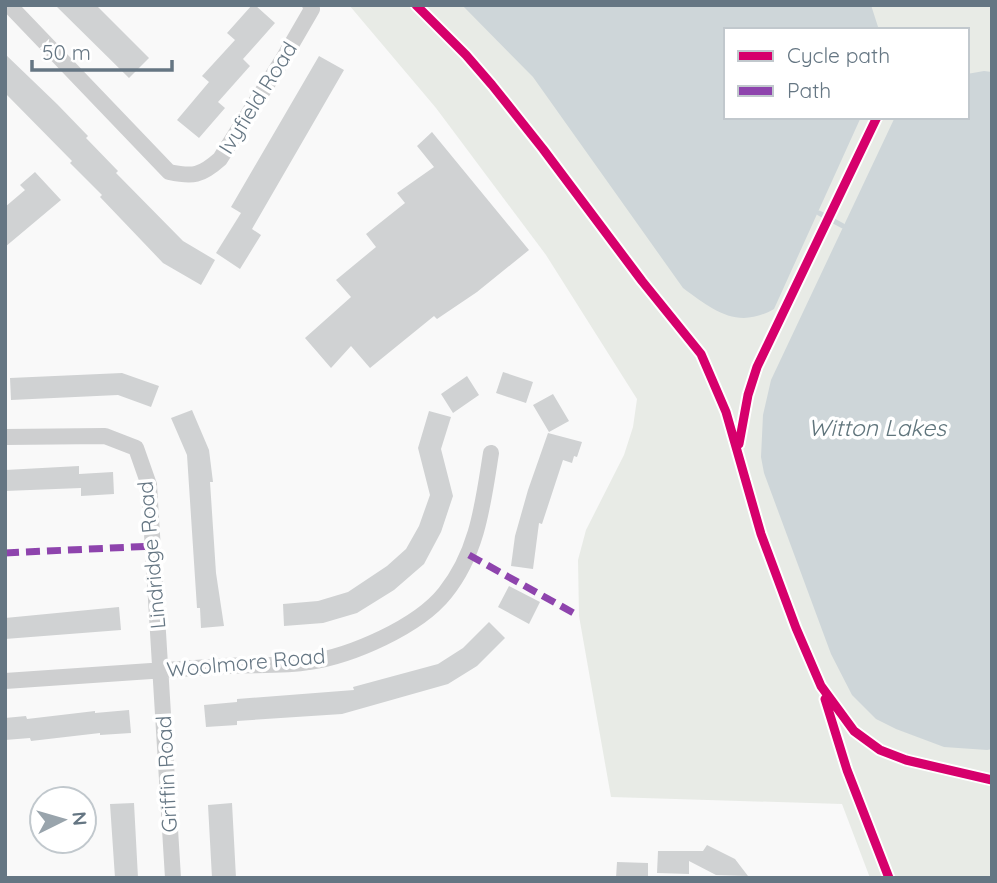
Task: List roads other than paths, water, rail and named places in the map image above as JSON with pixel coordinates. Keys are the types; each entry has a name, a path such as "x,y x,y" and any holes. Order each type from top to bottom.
{"street":[{"name":"Ivyfield Road","path":"9,5 169,172 191,177 209,169 220,159 283,60 312,9 310,5"},
{"name":"Lindridge Road","path":"5,437 106,436 136,448 149,485 161,670"},
{"name":"Woolmore Road","path":"5,681 307,663 334,657 376,642 429,609 444,595 469,555 480,523 491,453"},
{"name":"Griffin Road","path":"161,670 173,878"}],"water":[{"path":"462,5 871,5 878,28 724,28 724,119 860,119 774,309 748,318 726,315 715,310 683,288 533,77"},
{"name":"Witton Lakes","path":"992,72 992,749 987,750 944,747 896,729 876,719 852,695 831,654 764,473 761,457 763,415 771,380 894,119 969,119 969,74"}],"waterway":[{"path":"819,213 843,226"}]}
